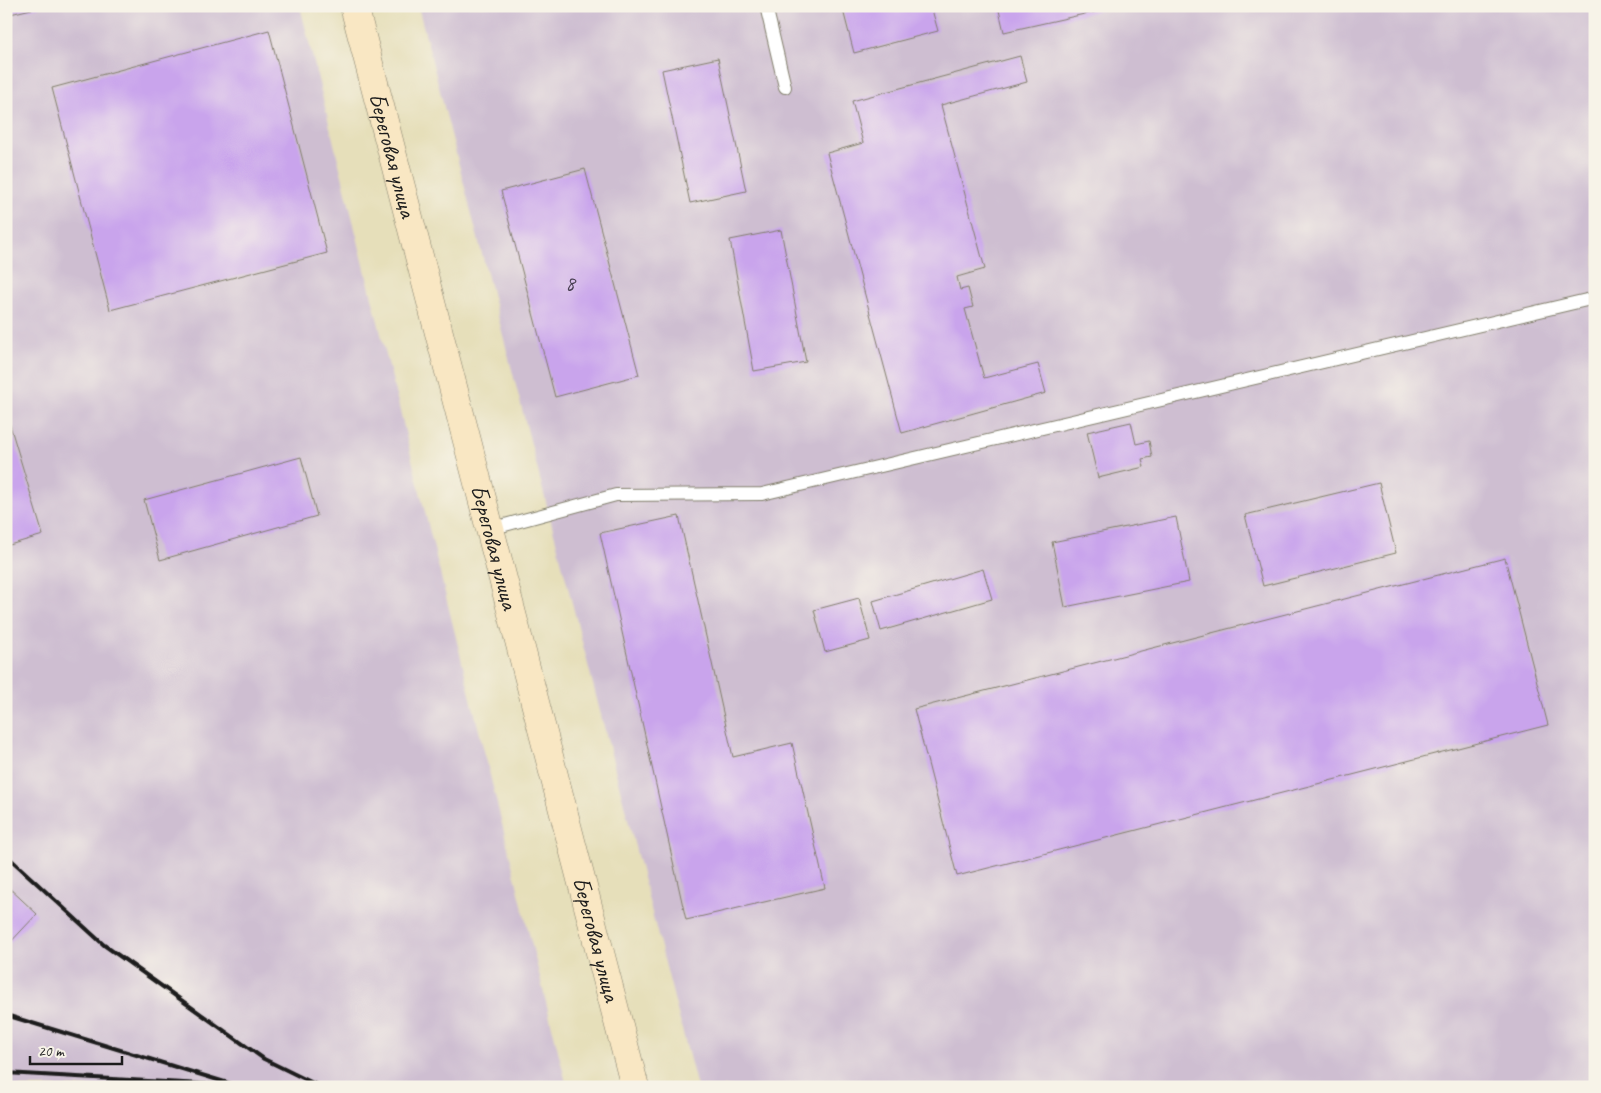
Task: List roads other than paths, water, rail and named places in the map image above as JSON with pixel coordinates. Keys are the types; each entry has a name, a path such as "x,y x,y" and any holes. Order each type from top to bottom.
{"street":[{"name":"Береговая улица","path":"354,6 636,1087"}],"lane":[{"path":"766,6 785,87"},
{"path":"490,529 616,496 762,494 1595,298"}],"railway":[{"path":"6,855 104,945 264,1059 321,1087"},
{"path":"6,1015 241,1087"},
{"path":"6,1073 219,1085"}]}
